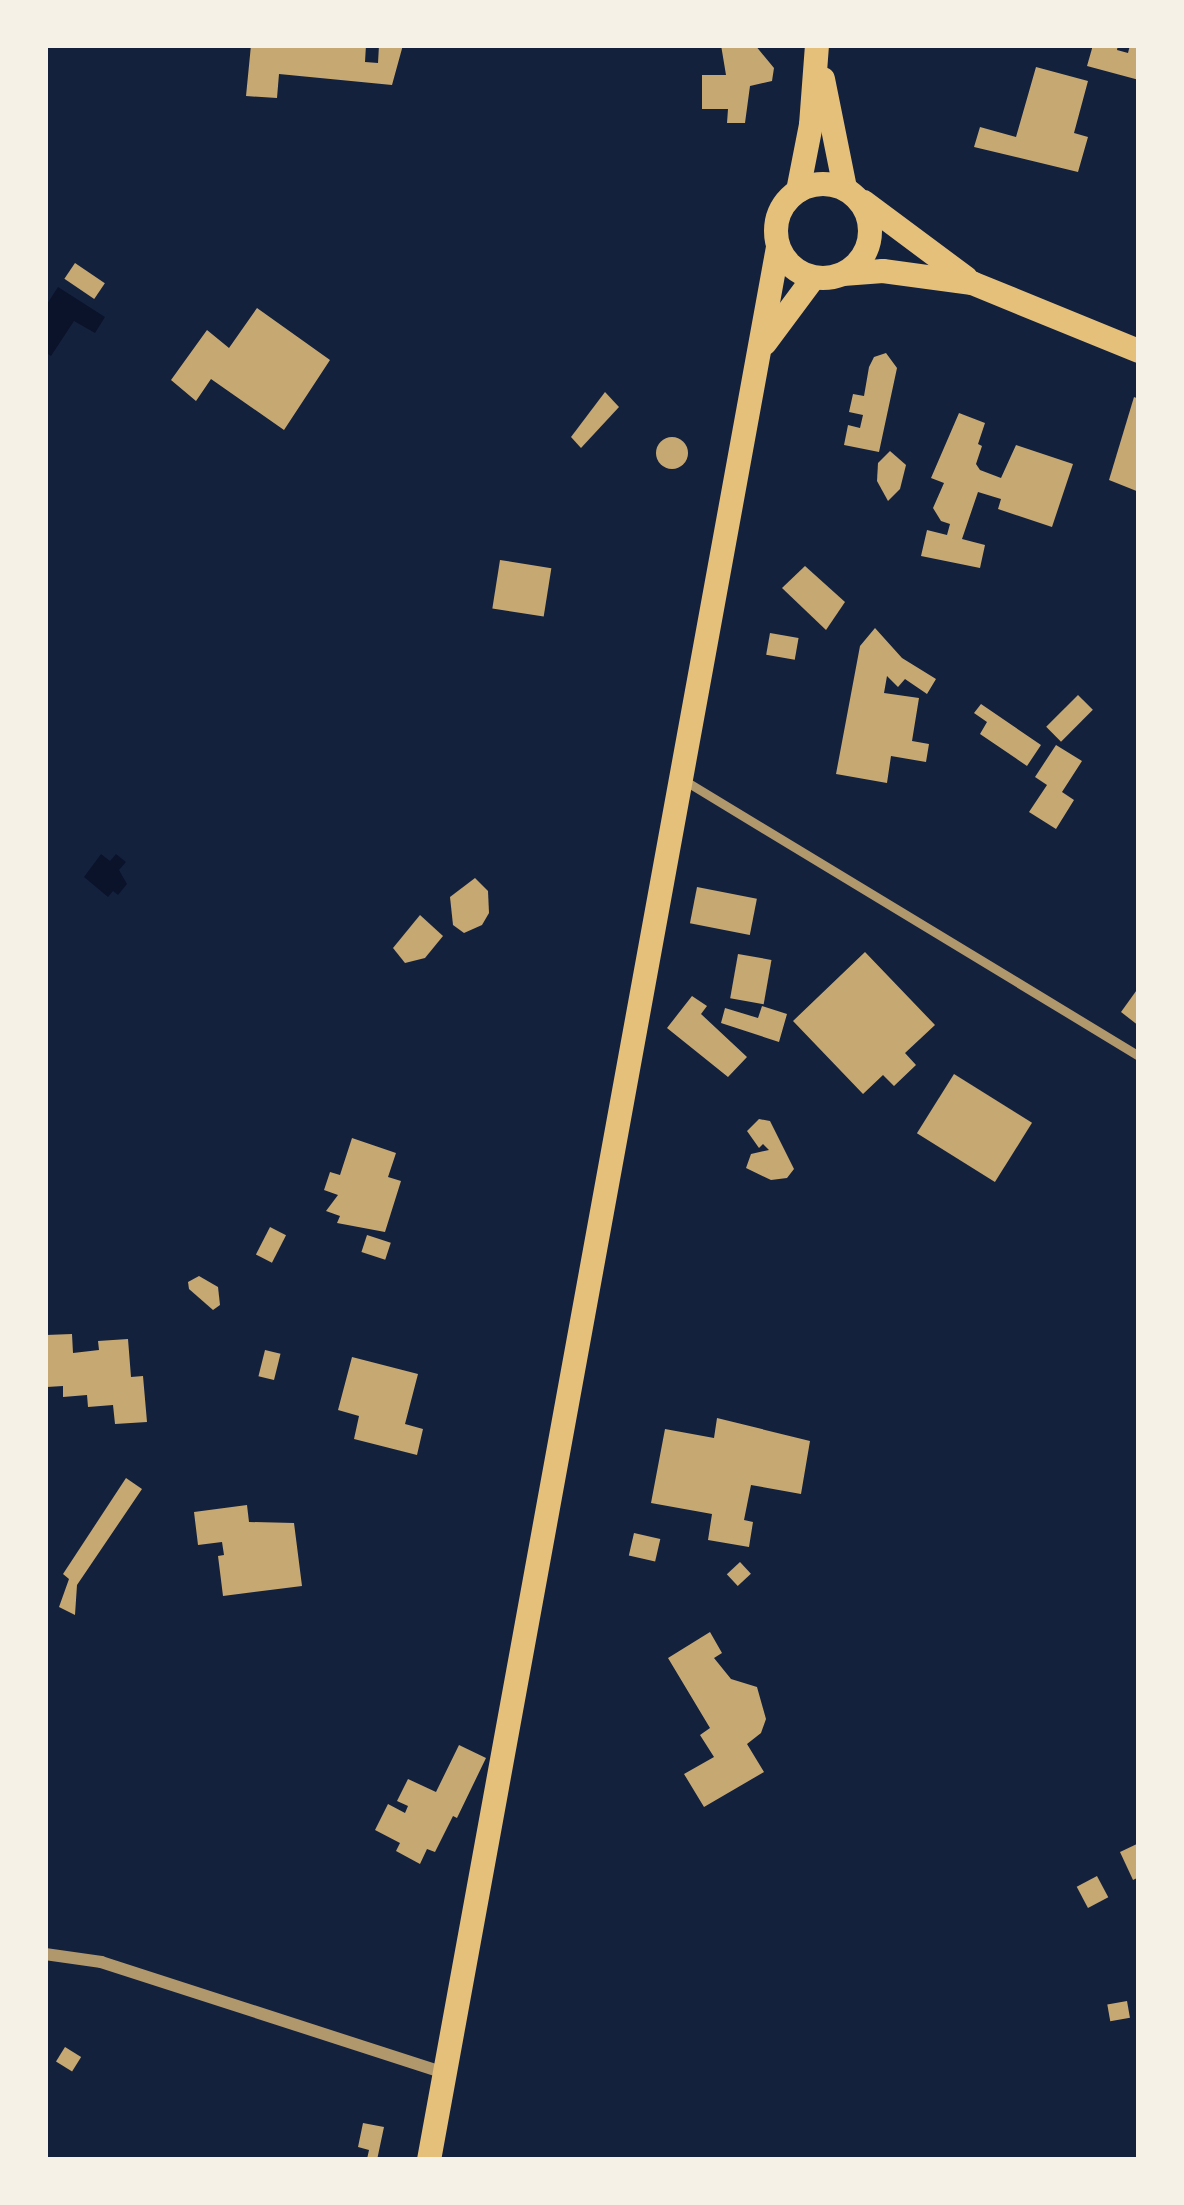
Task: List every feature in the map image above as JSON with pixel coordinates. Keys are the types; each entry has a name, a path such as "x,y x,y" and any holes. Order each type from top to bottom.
{"main road":[{"path":"429,2160 778,247 778,215 798,190 811,125 817,45 851,192 870,224 865,254 843,274"},
{"path":"798,190 829,184 851,192 972,283"},
{"path":"778,247 786,260 812,280"},
{"path":"757,354 812,280 884,271 972,283 1139,351"}],"street":[{"path":"45,1954 101,1962 445,2074"}],"lane":[{"path":"681,778 1139,1056"}],"water":[{"path":"58,287 105,317 95,333 74,321 51,356 45,352 45,307"},
{"path":"101,854 110,861 116,854 126,862 119,870 127,884 118,895 113,891 108,897 84,877"}],"building":[{"path":"251,45 366,45 365,62 378,63 379,45 403,45 392,85 279,74 277,98 246,96"},
{"path":"721,45 755,45 774,68 772,81 750,86 745,123 727,123 728,109 702,109 702,75 726,75"},
{"path":"1093,45 1118,45 1117,50 1128,53 1130,45 1139,45 1139,80 1087,66"},
{"path":"1036,67 1088,81 1074,133 1088,137 1078,172 974,147 980,127 1016,137"},
{"path":"75,263 105,283 94,299 64,279"},
{"path":"257,308 330,360 284,430 211,379 196,401 171,380 207,330 229,348"},
{"path":"886,353 897,368 879,452 844,445 848,425 860,428 863,415 849,412 853,394 864,396 874,357"},
{"path":"605,392 619,407 581,448 571,437"},
{"path":"1134,397 1139,399 1139,492 1109,480"},
{"path":"959,413 985,423 978,444 982,446 976,464 980,470 1001,478 1016,445 1073,464 1052,527 998,509 1001,499 978,492 962,539 985,545 980,568 921,556 927,530 947,535 950,524 941,521 933,508 944,483 931,478"},
{"path":"672,437 684,441 688,453 684,465 672,469 660,465 656,453 660,441"},
{"path":"890,451 906,465 900,489 888,501 877,481 878,463"},
{"path":"500,560 551,568 544,617 492,608"},
{"path":"805,566 845,602 826,630 782,588"},
{"path":"875,628 902,658 936,679 927,694 905,679 898,687 887,676 884,693 919,698 912,741 929,744 926,762 891,756 887,783 836,774 860,646"},
{"path":"770,633 799,638 795,660 766,655"},
{"path":"1078,695 1093,710 1061,742 1046,727"},
{"path":"981,704 1041,745 1027,766 980,734 987,722 974,713"},
{"path":"1056,745 1082,761 1062,792 1074,800 1056,829 1029,812 1047,785 1035,777"},
{"path":"475,878 488,891 489,913 482,925 464,933 453,925 450,897"},
{"path":"697,887 757,899 750,935 690,923"},
{"path":"420,915 443,936 425,958 405,963 393,948"},
{"path":"865,952 935,1025 905,1053 916,1065 894,1086 883,1075 863,1094 793,1021"},
{"path":"738,954 771,960 764,1004 730,998"},
{"path":"1139,987 1139,1026 1121,1012"},
{"path":"692,996 707,1006 701,1014 747,1057 728,1077 667,1028"},
{"path":"762,1006 787,1014 779,1042 721,1023 725,1008 758,1018"},
{"path":"954,1074 1032,1123 995,1182 917,1133"},
{"path":"759,1119 770,1121 794,1169 787,1178 771,1180 746,1168 751,1154 769,1150 763,1144 759,1148 747,1131"},
{"path":"352,1138 396,1153 388,1177 401,1181 385,1232 337,1223 340,1216 326,1211 338,1195 324,1190 330,1172 340,1175"},
{"path":"270,1227 286,1235 272,1263 256,1255"},
{"path":"367,1235 391,1243 385,1260 361,1252"},
{"path":"199,1276 218,1287 220,1305 213,1310 189,1289 188,1282"},
{"path":"72,1334 73,1353 99,1350 98,1341 128,1339 131,1377 143,1376 147,1422 115,1424 113,1405 88,1407 87,1395 63,1397 63,1386 47,1387 46,1335"},
{"path":"265,1350 281,1354 274,1380 258,1376"},
{"path":"352,1357 418,1374 405,1424 423,1429 417,1455 354,1439 359,1416 338,1410"},
{"path":"717,1418 810,1441 801,1494 751,1485 744,1520 753,1522 749,1547 708,1540 712,1514 651,1503 665,1429 714,1438"},
{"path":"126,1478 142,1489 77,1585 75,1615 59,1607 69,1579 63,1574"},
{"path":"247,1505 249,1522 294,1523 302,1586 223,1596 218,1556 224,1555 222,1542 198,1545 194,1512"},
{"path":"634,1533 660,1539 655,1561 629,1555"},
{"path":"740,1562 751,1574 738,1586 727,1574"},
{"path":"710,1632 722,1653 714,1658 731,1679 757,1687 766,1719 761,1733 747,1744 764,1772 704,1807 684,1774 714,1757 700,1735 710,1728 668,1658"},
{"path":"459,1745 486,1758 457,1818 453,1816 435,1852 427,1849 420,1864 396,1851 400,1843 375,1830 388,1804 405,1813 408,1806 397,1801 408,1779 436,1792"},
{"path":"1139,1843 1139,1877 1133,1880 1120,1852"},
{"path":"1097,1876 1108,1897 1088,1908 1077,1887"},
{"path":"1127,2001 1130,2018 1110,2021 1107,2004"},
{"path":"65,2047 81,2057 72,2071 56,2061"},
{"path":"363,2123 384,2127 377,2160 367,2159 369,2150 358,2147"}]}
